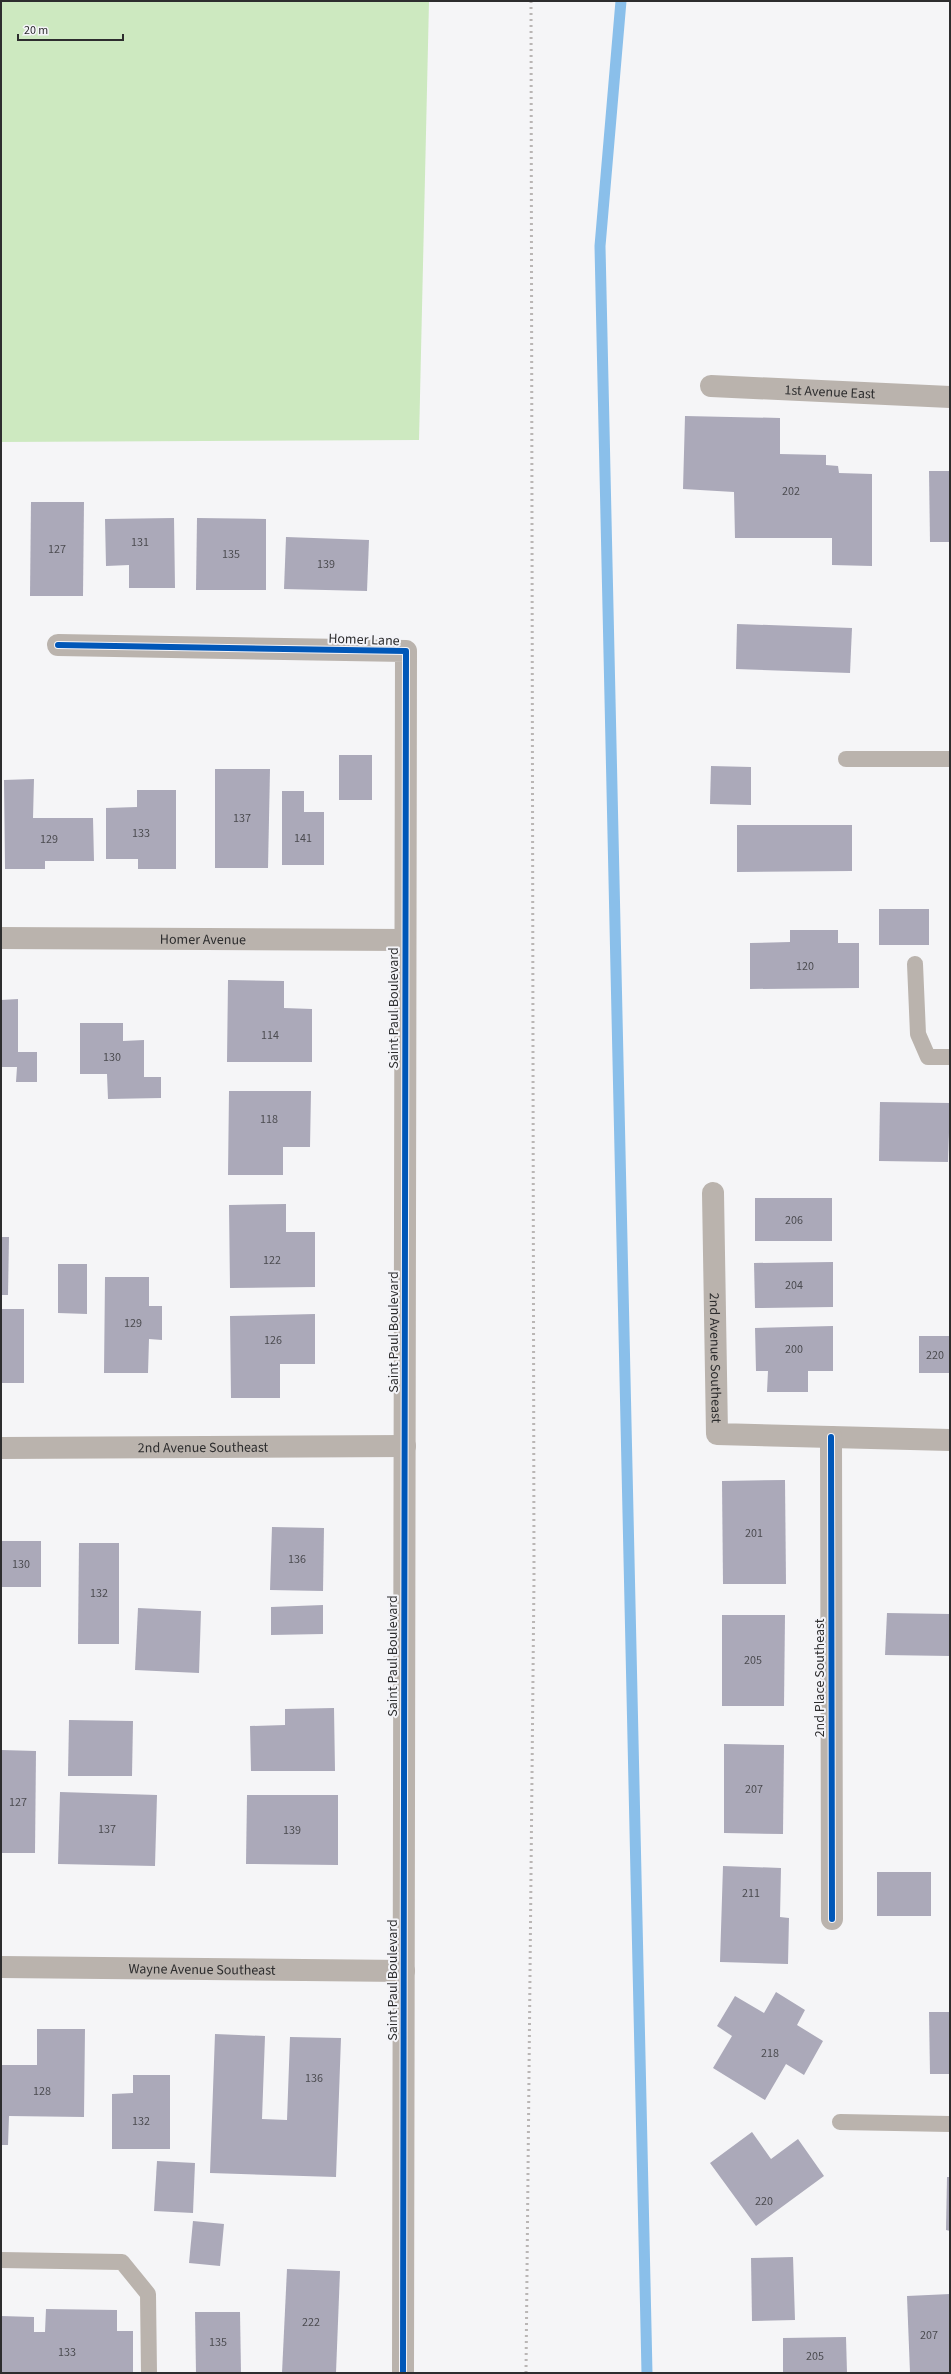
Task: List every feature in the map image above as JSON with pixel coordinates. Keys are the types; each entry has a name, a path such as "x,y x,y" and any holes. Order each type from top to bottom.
{"street":[{"name":"1st Avenue East","path":"710,386 950,397"},
{"name":"Homer Lane","path":"58,645 406,651 405,940"},
{"name":"Homer Avenue","path":"1,938 405,940"},
{"name":"Saint Paul Boulevard","path":"403,2373 405,940"},
{"name":"2nd Avenue Southeast","path":"713,1193 717,1434 950,1440"},
{"name":"2nd Place Southeast","path":"831,1437 832,1919"},
{"name":"2nd Avenue Southeast","path":"1,1448 405,1446"},
{"name":"Wayne Avenue Southeast","path":"1,1967 404,1971"}],"lane":[{"path":"846,759 950,760"},
{"path":"915,964 918,1034 928,1057 950,1057"},
{"path":"840,2122 950,2124"},
{"path":"1,2260 122,2262 148,2294 149,2373"}],"green space":[{"path":"1,1 429,1 419,440 1,442"}],"building":[{"path":"685,416 780,418 780,454 826,455 826,465 838,466 839,473 872,474 872,566 832,565 832,538 735,538 734,492 683,489"},
{"path":"929,471 950,471 950,542 930,542"},
{"path":"31,502 84,502 83,596 30,596"},
{"path":"174,518 175,588 129,588 129,565 106,566 105,519"},
{"path":"197,518 266,519 266,590 196,590"},
{"path":"286,537 369,540 367,591 284,589"},
{"path":"737,624 852,628 850,673 736,669"},
{"path":"339,755 372,755 372,800 339,800"},
{"path":"711,766 751,767 751,805 710,804"},
{"path":"215,769 270,769 268,868 215,868"},
{"path":"34,779 33,818 93,818 94,861 45,861 45,869 5,869 4,780"},
{"path":"137,790 176,790 176,869 138,869 138,859 106,859 106,808 137,807"},
{"path":"282,791 304,791 304,812 324,812 324,865 282,865"},
{"path":"737,825 852,825 852,871 737,872"},
{"path":"879,909 929,909 929,945 879,945"},
{"path":"790,930 838,930 838,943 859,943 859,988 750,989 750,943 790,942"},
{"path":"228,980 284,981 284,1008 312,1009 312,1062 227,1062"},
{"path":"18,999 18,1052 37,1052 37,1082 16,1082 17,1067 1,1067 1,1000"},
{"path":"80,1023 123,1023 123,1041 144,1040 144,1077 161,1077 161,1098 108,1099 107,1074 80,1074"},
{"path":"229,1091 311,1091 310,1147 283,1147 283,1175 228,1175"},
{"path":"880,1102 950,1103 948,1162 879,1161"},
{"path":"755,1198 832,1198 832,1241 755,1241"},
{"path":"286,1204 286,1232 315,1232 315,1287 230,1288 229,1205"},
{"path":"1,1237 9,1237 8,1295 1,1295"},
{"path":"833,1262 833,1307 755,1308 754,1263"},
{"path":"58,1264 87,1264 87,1314 58,1313"},
{"path":"105,1277 149,1277 149,1306 162,1306 162,1340 149,1339 148,1373 104,1373"},
{"path":"1,1309 24,1309 24,1383 1,1383"},
{"path":"315,1314 315,1364 280,1364 280,1398 231,1398 230,1316"},
{"path":"833,1326 833,1371 808,1371 808,1392 767,1392 768,1371 756,1371 755,1328"},
{"path":"919,1336 950,1336 950,1373 919,1373"},
{"path":"785,1480 786,1584 723,1584 722,1481"},
{"path":"272,1527 324,1528 323,1591 270,1590"},
{"path":"1,1541 41,1541 41,1587 1,1587"},
{"path":"79,1543 119,1543 119,1644 78,1644"},
{"path":"323,1605 323,1634 271,1635 271,1607"},
{"path":"138,1608 201,1611 199,1673 135,1670"},
{"path":"887,1613 950,1614 950,1656 885,1655"},
{"path":"722,1615 785,1615 784,1706 722,1706"},
{"path":"334,1708 335,1771 251,1771 250,1726 285,1725 285,1709"},
{"path":"69,1720 133,1721 132,1776 68,1776"},
{"path":"724,1744 784,1745 783,1834 724,1833"},
{"path":"1,1750 36,1751 35,1853 1,1853"},
{"path":"60,1792 157,1795 155,1866 58,1864"},
{"path":"247,1795 338,1795 338,1865 246,1864"},
{"path":"723,1866 781,1868 780,1917 789,1918 788,1964 720,1962"},
{"path":"877,1872 931,1872 931,1916 877,1916"},
{"path":"776,1992 805,2010 797,2025 823,2041 804,2075 786,2064 765,2100 713,2068 732,2036 717,2026 735,1996 764,2013"},
{"path":"929,2012 950,2012 950,2074 930,2074"},
{"path":"37,2029 85,2029 84,2117 9,2116 8,2145 1,2145 1,2065 37,2065"},
{"path":"215,2034 265,2036 262,2119 287,2120 290,2037 341,2038 336,2177 210,2173"},
{"path":"133,2075 170,2075 170,2149 112,2149 112,2094 133,2093"},
{"path":"752,2132 771,2159 798,2139 824,2176 756,2226 710,2163"},
{"path":"157,2161 195,2163 193,2213 154,2211"},
{"path":"947,2177 950,2177 950,2231 946,2230"},
{"path":"193,2221 224,2224 220,2266 189,2263"},
{"path":"793,2257 795,2320 752,2321 751,2258"},
{"path":"287,2269 340,2271 336,2373 282,2373"},
{"path":"950,2294 950,2373 910,2373 907,2296"},
{"path":"46,2309 117,2310 117,2331 133,2331 133,2373 1,2373 1,2316 34,2317 34,2332 45,2332"},
{"path":"195,2312 240,2312 241,2373 196,2373"},
{"path":"846,2337 847,2373 783,2373 783,2338"}],"waterway":[{"path":"621,1 600,246 647,2373"}],"railway":[{"path":"526,2373 534,1577 531,1"}],"cycle path":[{"path":"58,645 406,651 403,2373"},
{"path":"831,1437 832,1919"}]}
